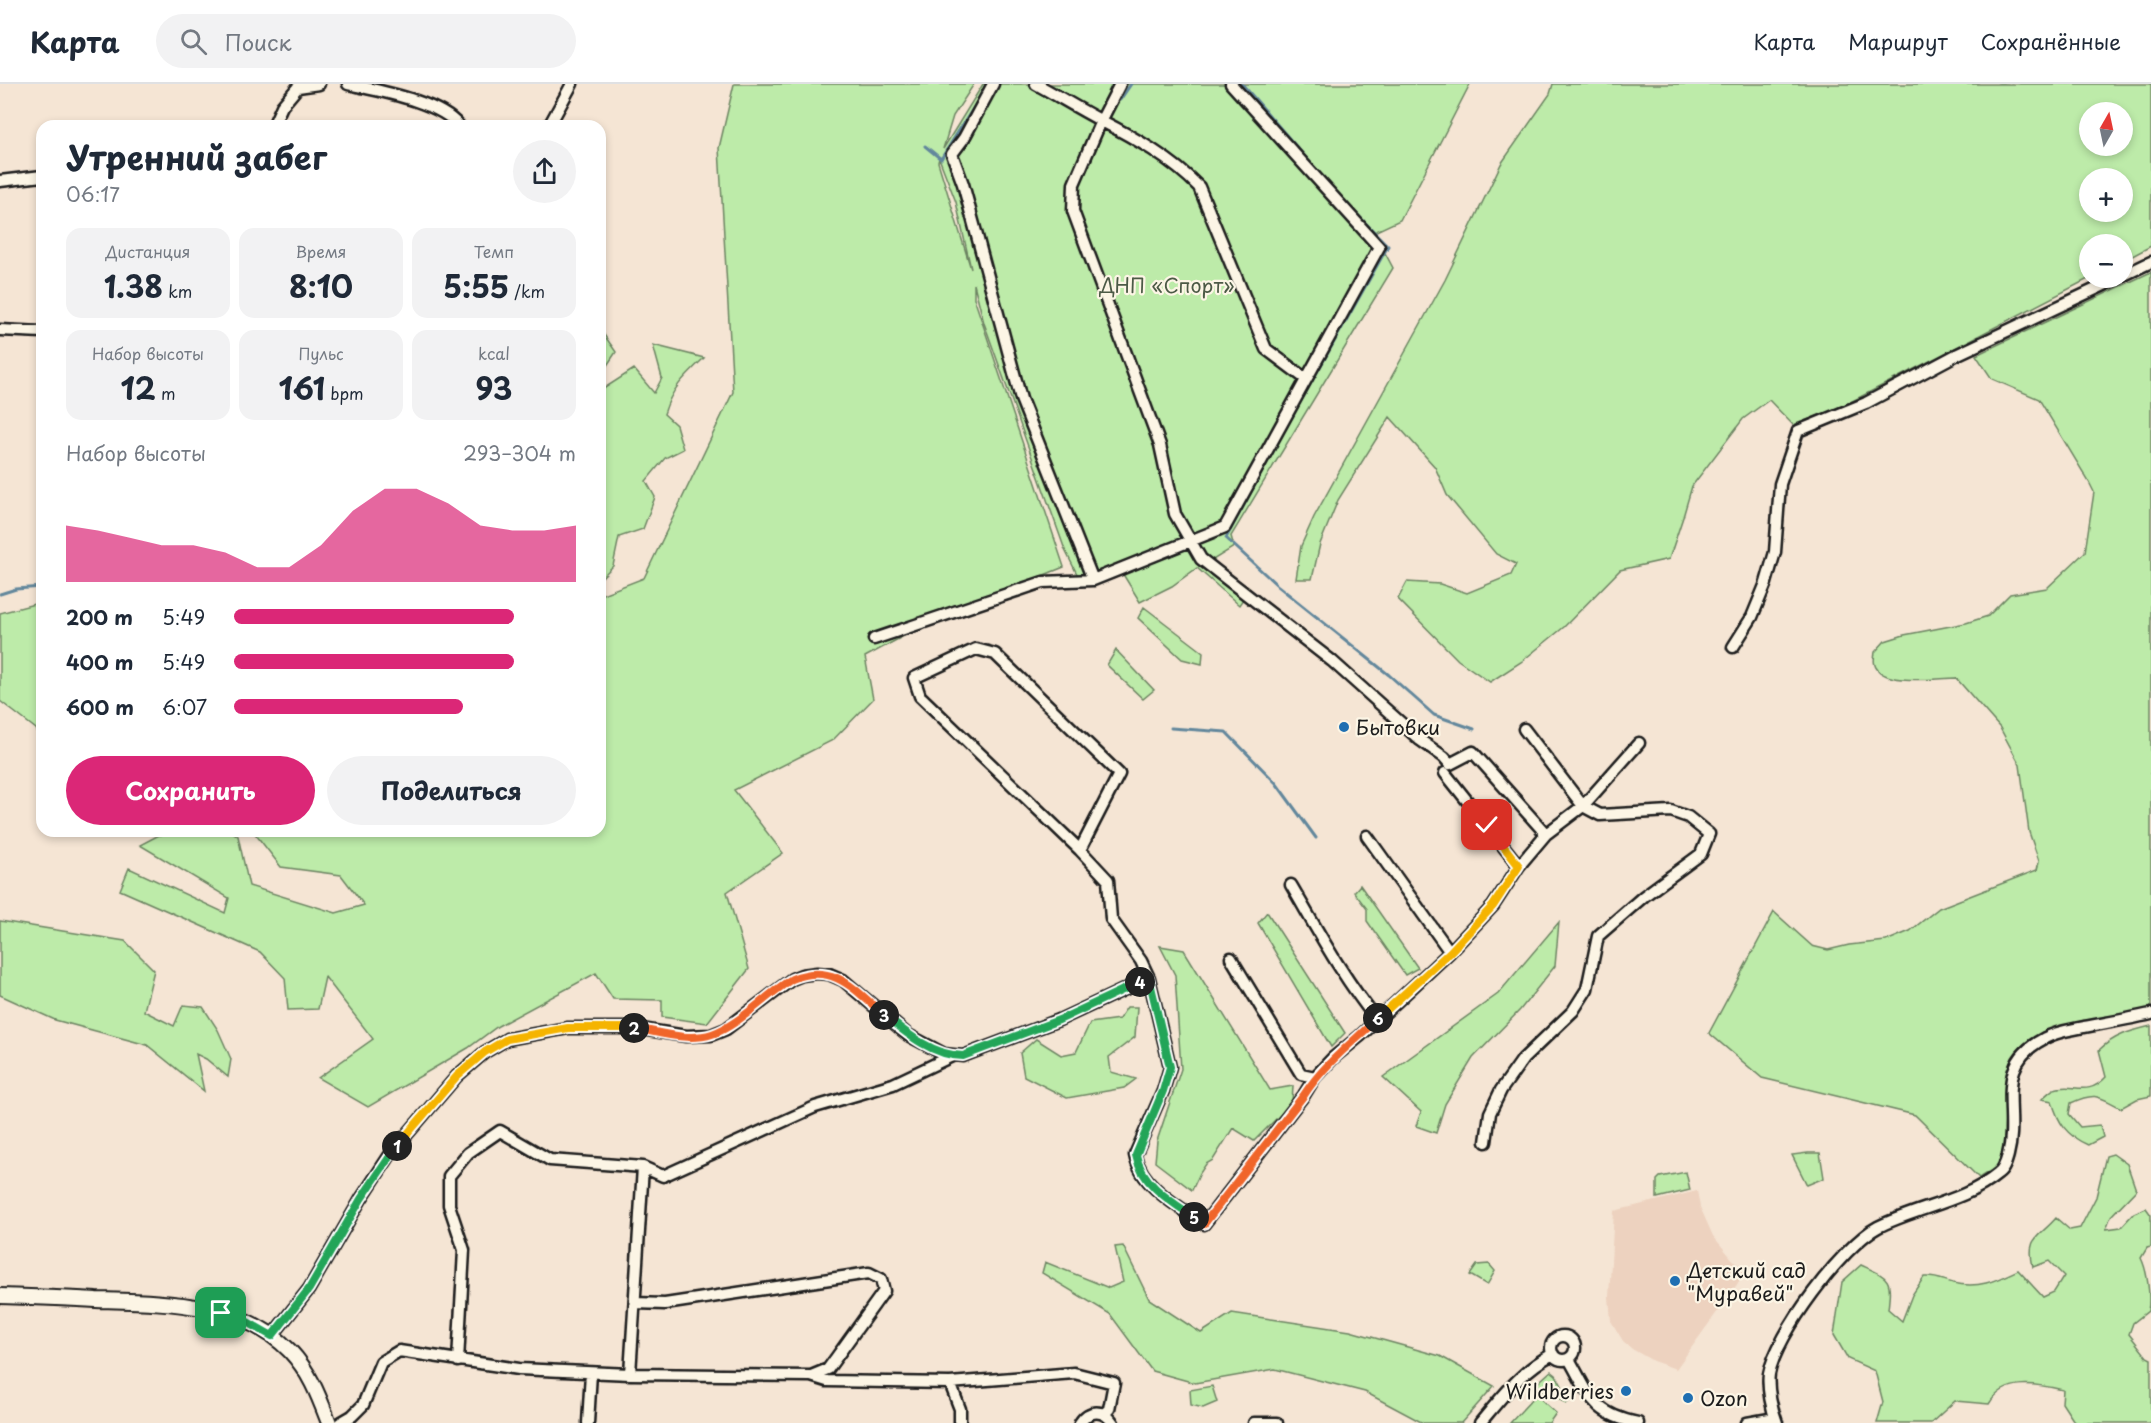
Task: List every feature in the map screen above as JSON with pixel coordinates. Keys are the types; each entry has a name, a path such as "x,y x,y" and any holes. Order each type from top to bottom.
{"street":[{"path":"276,120 282,106 298,87 319,84"},
{"path":"348,84 412,99 454,120"},
{"path":"552,120 572,84"},
{"path":"993,84 964,138 952,154 963,184 1021,399 1093,580"},
{"path":"1036,84 1119,129 1184,171 1199,187 1266,349 1306,379"},
{"path":"1120,84 1074,184 1073,211 1160,444 1175,514 1201,560 1332,661 1450,764 1473,752 1546,834"},
{"path":"874,639 1043,582 1093,580 1225,527 1379,247 1231,84"},
{"path":"0,182 36,177"},
{"path":"2133,271 2151,262"},
{"path":"1733,648 1752,617 1766,583 1775,552 1780,484 1798,431 1866,403 1956,355 2098,288"},
{"path":"0,330 36,332"},
{"path":"1080,850 1119,774 995,654 976,649 914,678 920,696 1080,850 1108,880 1111,918 1141,961 1149,978 1170,1067 1163,1091 1136,1155 1137,1165 1156,1188 1204,1224 1332,1058 1377,1020 1450,952 1493,906 1519,866 1546,834 1583,806 1639,743"},
{"path":"1486,1142 1490,1113 1500,1090 1523,1059 1573,1011 1587,989 1598,936 1644,896 1701,854 1709,834 1688,817 1671,811 1600,815 1583,806 1524,729"},
{"path":"1445,773 1519,866"},
{"path":"1367,836 1450,952"},
{"path":"1291,885 1334,958 1363,1003 1377,1020"},
{"path":"1232,958 1300,1074 1316,1077"},
{"path":"272,1336 309,1289 361,1199 392,1152 457,1076 485,1052 507,1039 568,1028 605,1027 635,1028 686,1036 711,1035 726,1029 792,979 817,973 830,974 843,980 908,1035 952,1056"},
{"path":"458,1361 464,1250 449,1205 449,1176 468,1154 500,1131 549,1160 643,1167 663,1176 815,1107 892,1084 952,1056 963,1056 1059,1020 1149,978"},
{"path":"1747,1423 1776,1421 1768,1376 1773,1360 1785,1334 1813,1294 1853,1245 1878,1227 1975,1189 2000,1173 2006,1164 2010,1146 2010,1090 2013,1074 2023,1052 2045,1038 2063,1031 2151,1014"},
{"path":"630,1374 643,1167"},
{"path":"635,1303 665,1304 869,1274 881,1278 884,1291 828,1368 811,1376"},
{"path":"0,1296 138,1301 187,1306 244,1320 272,1336 290,1351 307,1372 319,1395 329,1423"},
{"path":"1565,1337 1575,1346 1574,1353 1569,1359 1558,1359 1553,1354 1553,1343 1558,1338 1565,1337"},
{"path":"340,1423 352,1416 363,1405 381,1362 399,1352 519,1369 630,1374 811,1376 827,1381 950,1383 1074,1373 1114,1383 1109,1409 1104,1414"},
{"path":"1480,1423 1522,1374 1534,1364 1553,1354"},
{"path":"1569,1359 1593,1401 1602,1411 1612,1420 1638,1423"},
{"path":"588,1423 591,1373"},
{"path":"950,1383 960,1409 960,1423"},
{"path":"1080,1423 1092,1412 1104,1414 1113,1423"},
{"path":"1254,1423 1277,1423"}],"shaded area":[{"name":"Детский сад \"Муравей\"","path":"1697,1191 1700,1207 1713,1236 1746,1272 1676,1369 1653,1361 1632,1349 1623,1341 1611,1321 1609,1297 1614,1211"}],"green space":[{"name":"ДНП «Спорт»","path":"734,84 974,84 953,116 943,149 983,84 1230,84 1356,213 1236,84 1470,84 1400,220 1374,232 1393,268 1231,536 1234,547 1211,561 1250,589 1239,605 1197,568 1172,586 1140,602 1121,571 1076,586 1071,577 1077,574 1065,550 984,323 974,284 974,298 1064,567 937,618 865,657 873,699 833,740 734,790 783,853 727,892 749,969 707,1023 662,1017 662,1000 613,999 596,973 498,1026 468,1048 368,1107 318,1078 373,1039 325,977 318,1009 288,1010 285,978 260,952 120,890 129,868 225,913 229,898 140,845 155,837 238,837 249,886 336,913 364,905 341,875 281,867 258,837 606,837 606,593 644,578 733,392 719,148","holes":["939,158 956,202 971,269 938,162"]},
{"path":"1553,84 2151,84 2151,246 2133,256 2133,234 2079,234 2079,284 1837,409 1793,425 1769,400 1743,419 1692,486 1669,559 1620,570 1564,627 1521,662 1490,682 1458,660 1398,599 1407,582 1440,584 1467,593 1511,575 1516,564 1496,554 1447,495 1435,467 1390,417 1338,500 1320,544 1312,579 1296,579 1301,546 1314,517 1445,280 1501,164 1550,94"},
{"path":"2151,272 2151,1011 2066,1028 2034,1039 2022,1046 2013,1056 2008,1070 2006,1149 1999,1164 1979,1178 1915,1115 1762,1078 1709,1033 1774,912 1812,946 1828,950 1886,941 1910,931 1939,908 2037,870 2039,861 2029,832 2020,765 2000,728 1956,678 1915,680 1893,678 1884,675 1876,668 1875,652 1885,641 1988,616 2010,594 2047,588 2085,552 2094,492 2089,482 2039,399 1992,379 1976,355 2117,288 2133,288 2133,281"},
{"path":"606,338 616,352 606,367"},
{"path":"653,345 704,358 679,383 664,414 676,425 683,449 665,458 646,481 655,497 643,529 619,537 613,566 606,573 606,387 634,369 654,393 662,378"},
{"path":"36,604 36,729 0,701 0,613"},
{"path":"1144,607 1203,652 1202,664 1182,659 1138,618"},
{"path":"1116,650 1154,690 1143,699 1107,665"},
{"path":"1360,885 1418,968 1405,975 1367,921 1367,909 1354,892"},
{"path":"1267,912 1345,1033 1331,1047 1258,923"},
{"path":"0,921 125,941 154,970 144,1011 174,1026 183,1005 203,1007 218,1030 231,1059 228,1077 196,1054 204,1091 147,1045 55,1020 0,995"},
{"path":"1559,922 1555,966 1520,1010 1473,1058 1445,1104 1436,1133 1416,1126 1421,1112 1383,1077 1498,994"},
{"path":"1160,946 1184,950 1270,1090 1293,1086 1292,1103 1254,1141 1233,1128 1213,1160 1206,1164 1200,1173 1192,1190 1155,1162 1157,1141 1181,1069 1175,975"},
{"path":"1127,1007 1137,1007 1135,1037 1109,1057 1111,1072 1136,1079 1124,1088 1067,1098 1024,1076 1020,1053 1036,1039 1061,1055 1076,1052 1090,1023 1119,1019"},
{"path":"2151,1026 2151,1096 2137,1099 2121,1108 2097,1097 2086,1097 2071,1103 2069,1114 2080,1127 2100,1125 2103,1137 2088,1145 2074,1137 2060,1122 2052,1101 2042,1099 2049,1092 2061,1087 2086,1088 2099,1083 2106,1077 2099,1050 2123,1034"},
{"path":"1820,1153 1824,1178 1807,1185 1792,1155"},
{"path":"2113,1154 2127,1164 2136,1190 2111,1216 2106,1229 2121,1227 2134,1213 2146,1208 2151,1215 2151,1247 2147,1248 2141,1258 2148,1283 2148,1311 2133,1323 2129,1334 2151,1359 2151,1423 2075,1423 2062,1403 2063,1390 2022,1385 2004,1390 1996,1395 1989,1404 1955,1401 1931,1423 1877,1423 1883,1402 1875,1371 1848,1359 1834,1335 1842,1282 1861,1265 1883,1276 1889,1284 1888,1309 1902,1321 1912,1295 1924,1277 1971,1285 1994,1281 2018,1270 2043,1297 2054,1292 2064,1276 2049,1261 2033,1267 2031,1249 2035,1238 2056,1218 2070,1230 2080,1228 2096,1197 2106,1156"},
{"path":"1686,1172 1690,1190 1657,1198 1657,1180 1660,1177"},
{"path":"1123,1246 1149,1299 1201,1333 1232,1313 1350,1331 1440,1356 1494,1386 1461,1423 1423,1423 1365,1392 1275,1369 1195,1383 1152,1371 1110,1314 1042,1273 1045,1262 1109,1288 1123,1282 1115,1247"},
{"path":"1489,1264 1495,1271 1487,1285 1470,1275 1477,1265"},
{"path":"1551,1371 1556,1375 1570,1400 1566,1404 1547,1387 1539,1395 1532,1388"},
{"path":"1212,1386 1217,1402 1203,1408 1191,1405 1190,1390"},
{"path":"1536,1395 1556,1413 1549,1423 1510,1423"}],"waterway":[{"path":"1120,100 1131,84"},
{"path":"1242,84 1327,182"},
{"path":"925,146 941,159 979,99"},
{"path":"1280,438 1388,246 1346,203"},
{"path":"1277,444 1226,538 1278,586 1389,675 1434,715 1474,729"},
{"path":"0,594 16,589 36,587"},
{"path":"1171,728 1226,732 1276,783 1316,838"}],"place":[{"name":"Бытовки","path":"1344,727"},
{"name":"Детский сад \"Муравей\"","path":"1675,1281"},
{"name":"Wildberries","path":"1626,1391"},
{"name":"Ozon","path":"1688,1398"}],"route":[{"path":"221,1313 244,1320 272,1336 309,1289 361,1199 392,1152 457,1076 485,1052 507,1039 568,1028 605,1027 635,1028 686,1036 711,1035 726,1029 784,983 802,975 817,973 830,974 843,980 908,1035 952,1056 963,1056 1059,1020 1149,978 1170,1067 1163,1091 1136,1155 1137,1165 1156,1188 1204,1224 1332,1058 1360,1036 1450,952 1493,906 1519,866 1487,825"}]}
